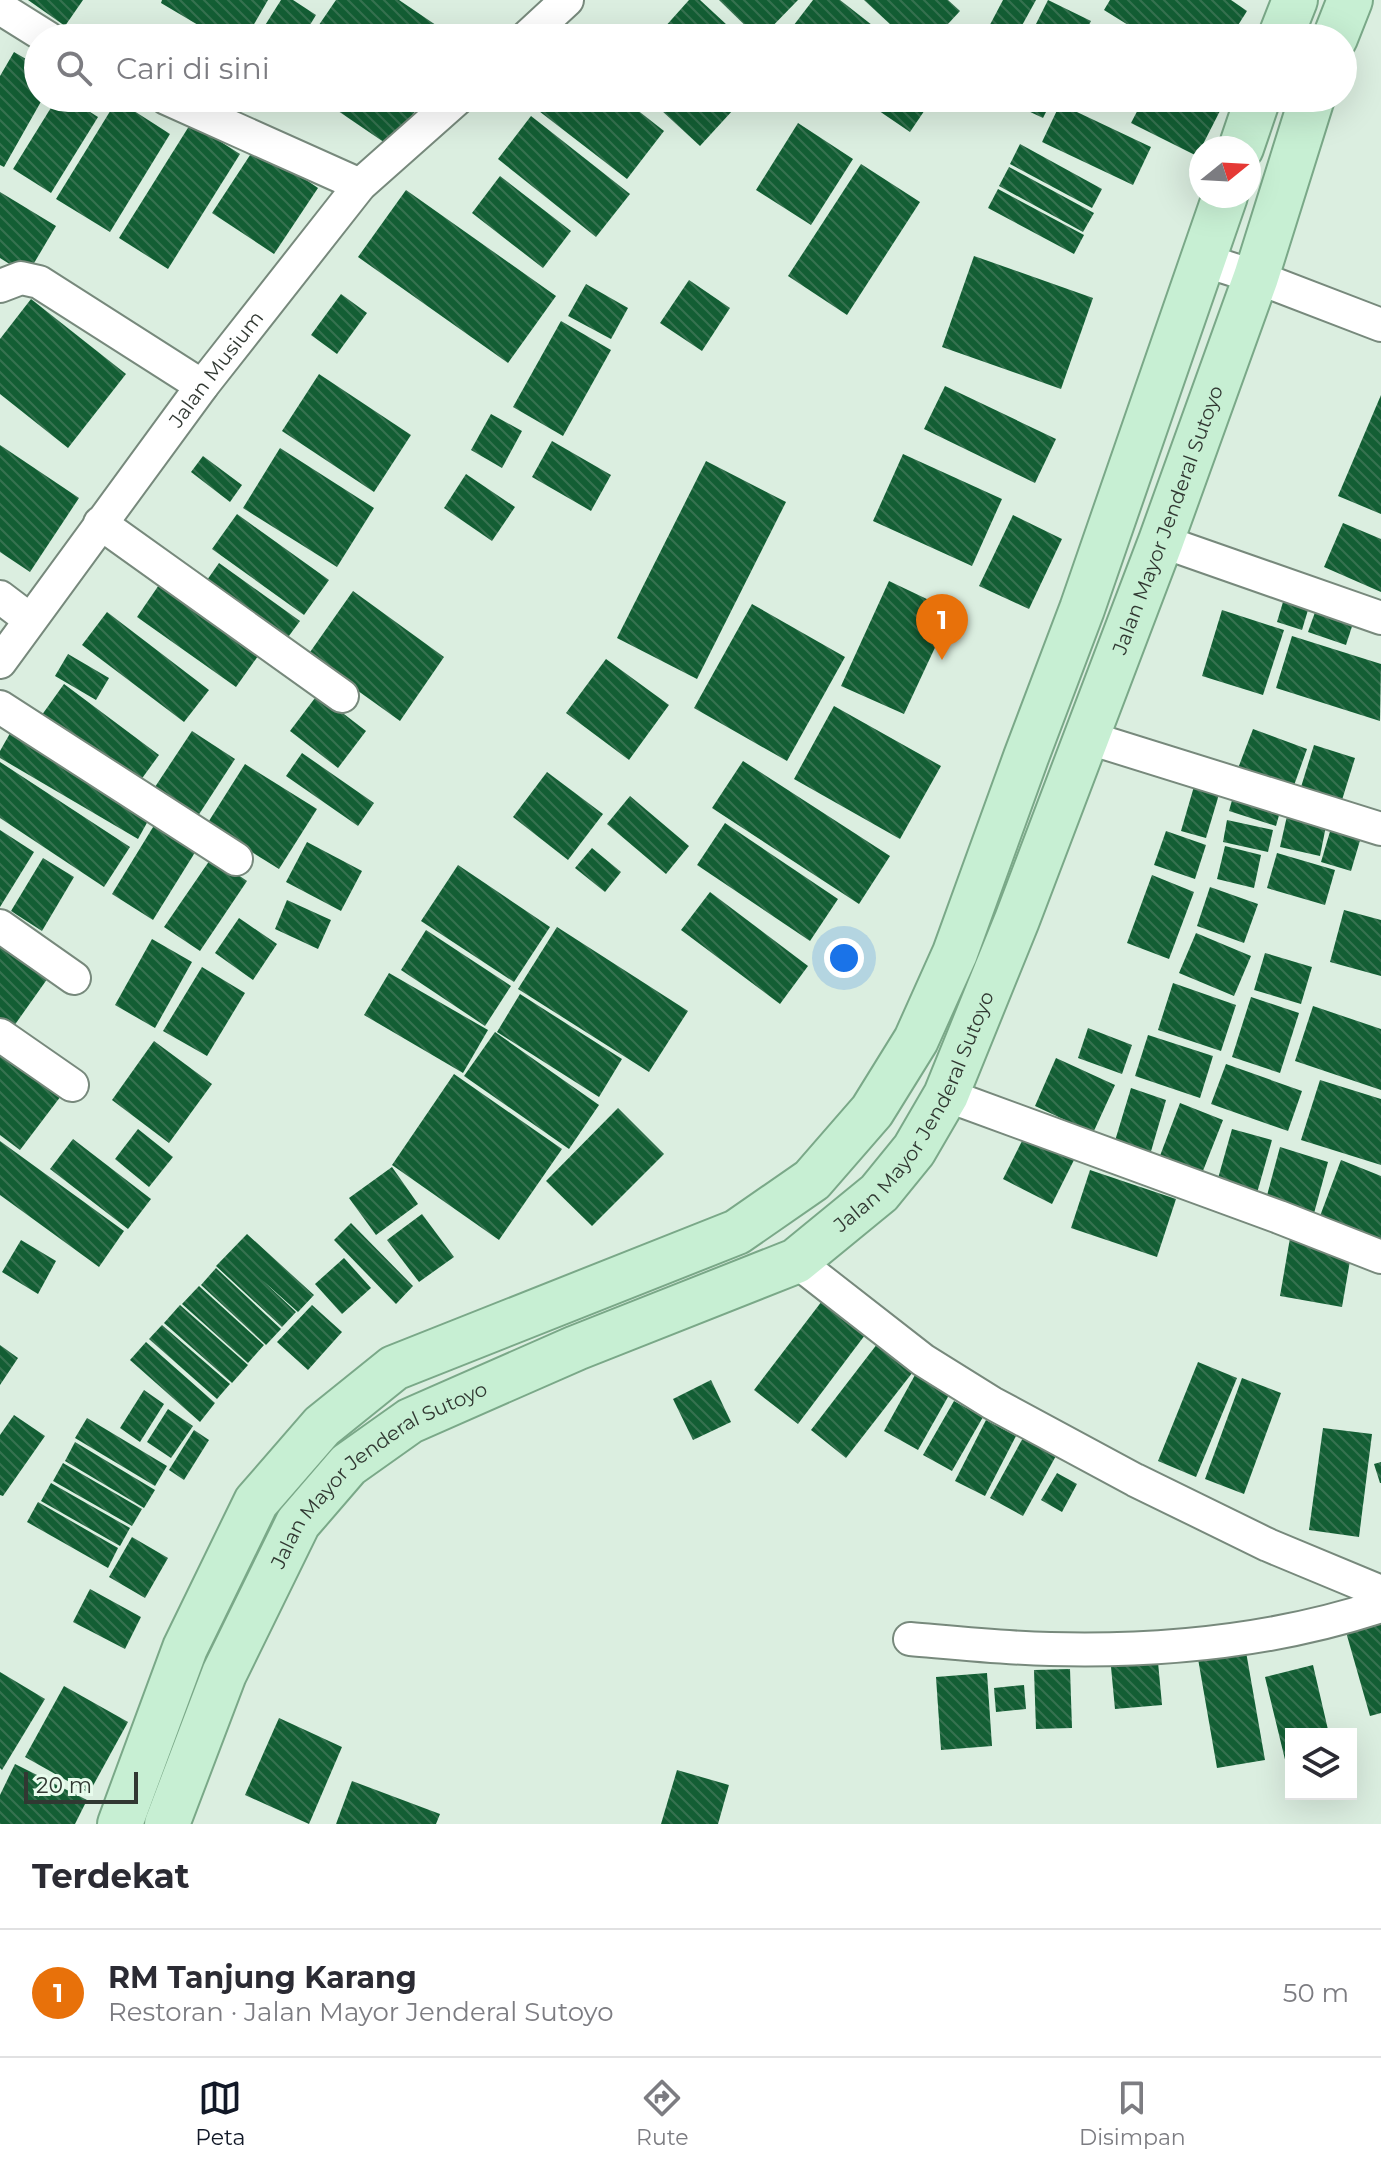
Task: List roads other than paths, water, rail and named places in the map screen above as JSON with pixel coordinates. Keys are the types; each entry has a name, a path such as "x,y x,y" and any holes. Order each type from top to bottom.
{"main road":[{"path":"1286,24 1295,0"},
{"path":"1341,24 1350,0"},
{"path":"1245,136 1253,112"},
{"name":"Jalan Mayor Jenderal Sutoyo","path":"167,1824 224,1674 298,1523 348,1465 410,1421 576,1348 796,1261 879,1193 914,1150 946,1095 1017,920 1161,541 1256,277 1308,112"},
{"name":"Jalan Mayor Jenderal Sutoyo","path":"120,1824 185,1648 256,1502 322,1426 394,1368 737,1232 812,1180 872,1111 916,1040 955,953 1082,609 1221,208"}],"street":[{"path":"541,24 567,0"},
{"path":"0,8 26,24"},
{"path":"197,112 360,185"},
{"name":"Jalan Musium","path":"0,662 202,386 360,185 442,112"},
{"path":"1203,260 1381,325"},
{"path":"0,286 21,278 39,282 202,386"},
{"path":"100,523 342,696"},
{"path":"1161,541 1381,618"},
{"path":"0,597 29,619"},
{"path":"0,707 236,859"},
{"path":"1086,737 1381,829"},
{"path":"0,926 74,978"},
{"path":"0,1035 72,1085"},
{"path":"946,1095 1381,1257"},
{"path":"796,1261 923,1360 992,1403 1135,1480 1268,1545 1381,1592"},
{"path":"910,1639 1048,1649 1139,1649 1258,1636 1333,1622 1381,1606"}],"place":[{"name":"RM Tanjung Karang","path":"942,660"}]}
